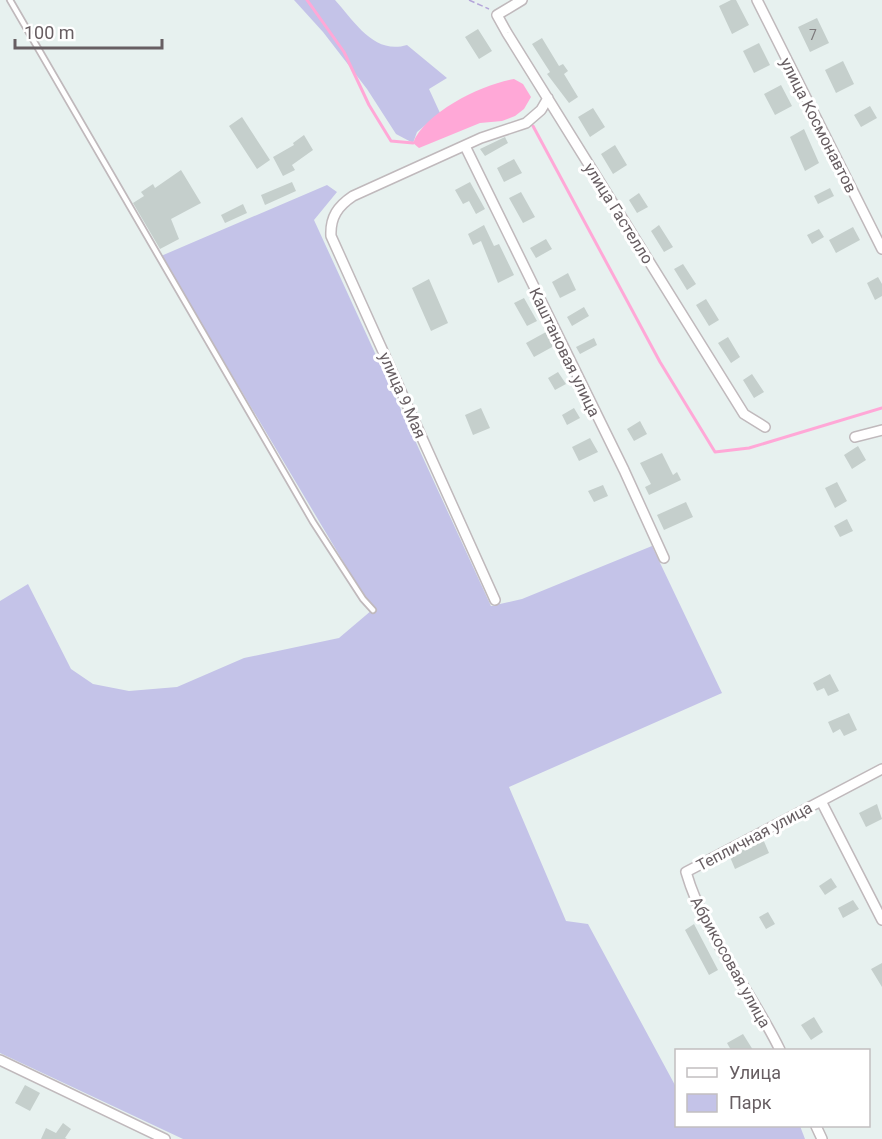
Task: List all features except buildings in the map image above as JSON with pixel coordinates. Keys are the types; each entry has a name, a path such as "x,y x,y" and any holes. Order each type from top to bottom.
{"street":[{"path":"497,15 522,0"},
{"name":"улица Космонавтов","path":"757,0 882,249"},
{"name":"улица Гастелло","path":"497,15 744,414 765,427"},
{"path":"465,146 503,129 526,123 541,110 548,98"},
{"name":"улица 9 Мая","path":"465,146 353,196 339,205 331,227 331,236 495,600"},
{"name":"Каштановая улица","path":"465,146 624,470 664,558"},
{"path":"855,437 882,430"},
{"name":"Тепличная улица","path":"686,872 882,769"},
{"name":"Тепличная улица","path":"821,801 882,920"},
{"name":"Абрикосовая улица","path":"686,872 703,919 766,1021 780,1049"},
{"path":"0,1060 165,1139"}],"lane":[{"path":"10,0 314,522 363,599 373,610"}],"path":[{"path":"469,0 497,15"}],"green space":[{"path":"294,0 335,0 358,27 375,41 395,47 407,45 447,78 429,89 440,113 417,132 413,143 396,134 367,89 323,32"},
{"path":"327,185 337,192 314,220 491,606 522,599 652,546 722,693 509,787 566,921 588,924 675,1085 675,1127 800,1127 805,1139 183,1139 0,1053 0,601 28,584 71,669 93,684 129,691 177,687 244,658 339,638 372,610 161,256"}],"shaded area":[{"path":"514,79 523,84 531,97 524,109 515,116 502,121 480,123 419,148 413,143 429,121 456,101 487,87"}],"waterway":[{"path":"307,0 344,52 369,105 391,141 413,143"},
{"path":"533,126 660,362 715,452 749,448 882,408"}]}
